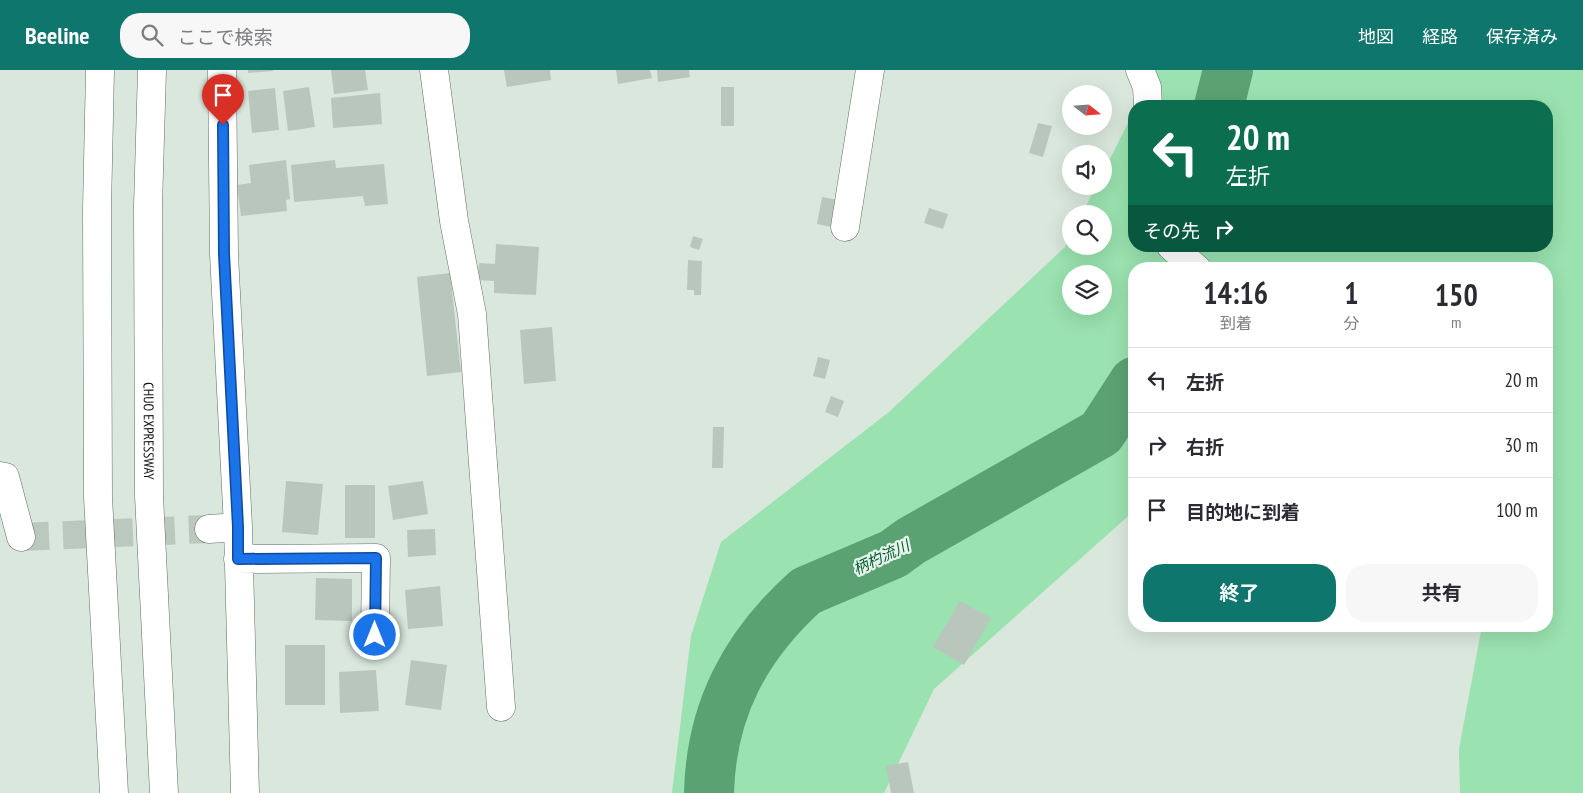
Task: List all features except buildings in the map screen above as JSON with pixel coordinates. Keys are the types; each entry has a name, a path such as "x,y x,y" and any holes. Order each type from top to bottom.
{"main road":[{"path":"100,70 97,209 98,497 114,793"},
{"name":"CHUO EXPRESSWAY","path":"152,70 148,206 149,496 164,793"},
{"path":"222,70 224,254 238,527 245,793"},
{"path":"434,70 454,221 472,314 501,707"},
{"path":"845,227 870,70"},
{"path":"1140,70 1147,87 1148,100"},
{"path":"1178,252 1189,262"},
{"path":"0,476 5,477 21,537"},
{"path":"209,529 238,527"},
{"path":"238,559 376,558 375,635"}],"green space":[{"path":"1154,70 1583,70 1583,793 1460,793 1459,749 1481,632 1553,632 1553,262 1128,262 1128,516 934,689 884,793 672,793 691,636 721,542 889,412 1062,250 1062,255 1112,255 1112,205 1086,205 1092,195 1112,195 1112,155 1128,123 1128,252 1553,252 1553,100 1139,100"}],"waterway":[{"name":"柄杓流川","path":"1220,100 1228,70"},
{"name":"柄杓流川","path":"709,793 711,763 716,734 724,707 749,657 784,612 806,591 893,554 911,541 1101,433 1128,391"}],"tunnel":[{"path":"21,537 209,529"}],"route":[{"path":"223,125 224,254 238,559 376,558 375,635"}]}
